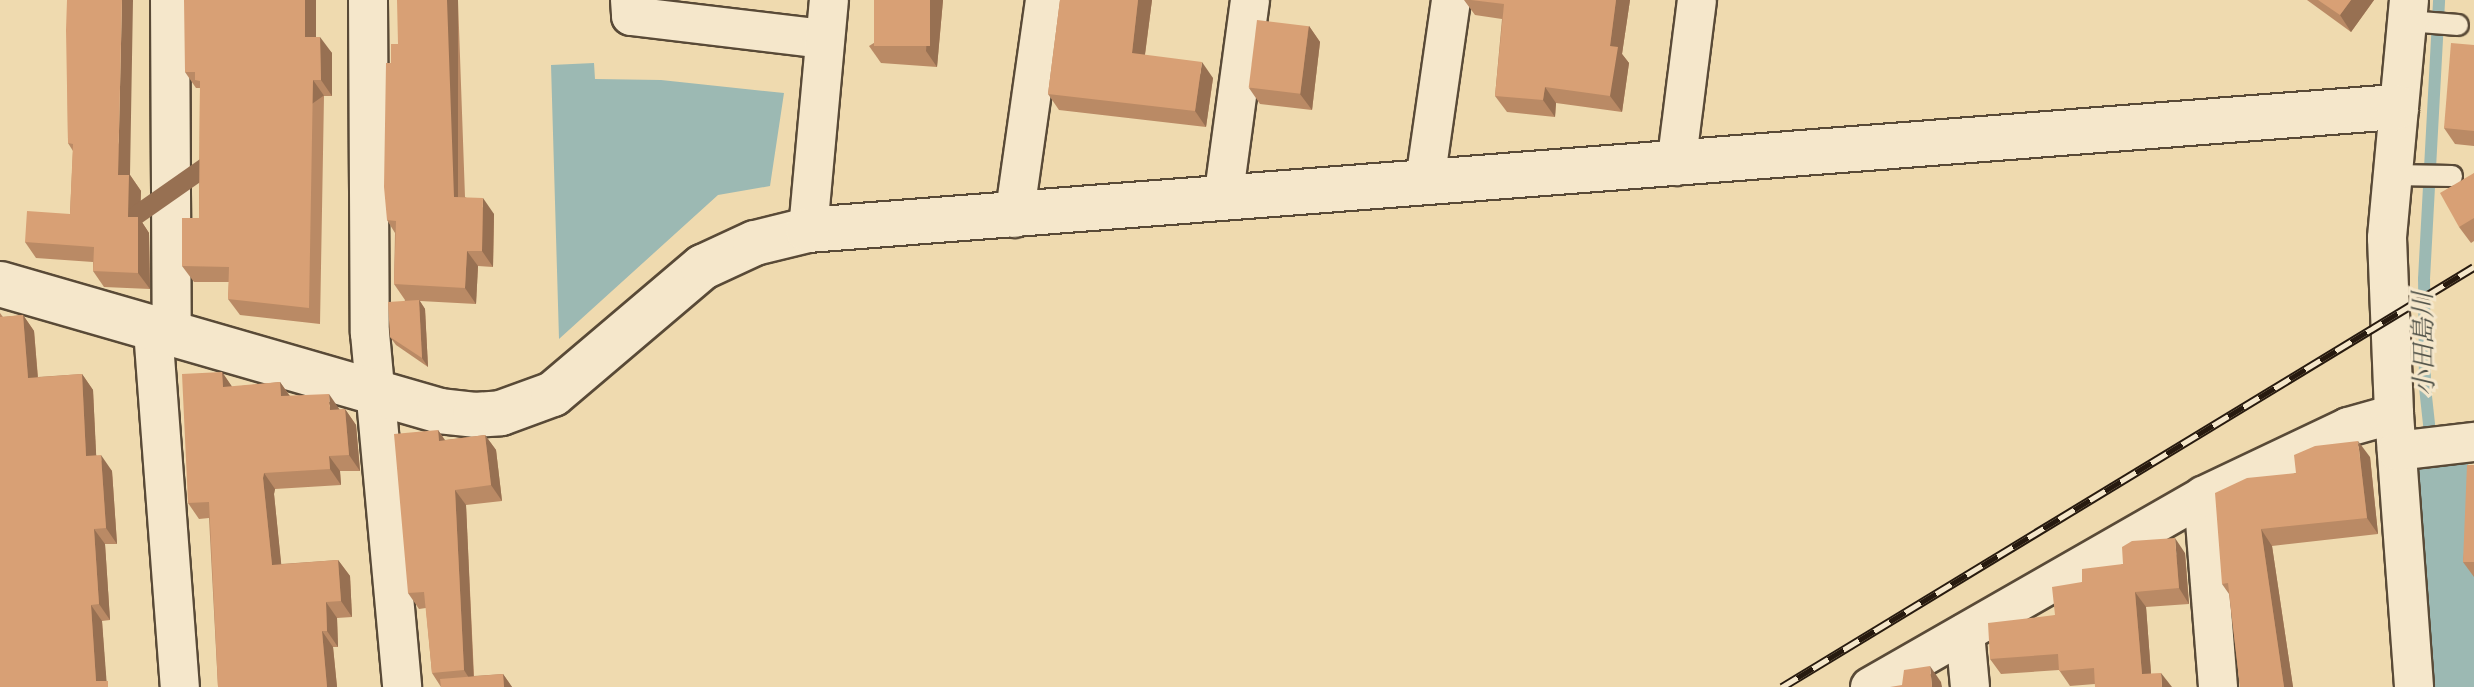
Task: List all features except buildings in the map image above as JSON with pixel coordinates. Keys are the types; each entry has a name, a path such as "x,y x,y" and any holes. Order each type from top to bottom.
{"street":[{"path":"170,0 163,332 180,687"},
{"path":"368,0 370,333 379,394 402,687"},
{"path":"630,0 631,16 825,39"},
{"path":"808,230 829,0"},
{"path":"1014,218 1045,0"},
{"path":"1223,200 1250,0"},
{"path":"1425,181 1451,0"},
{"path":"1676,166 1697,0"},
{"path":"2413,15 2396,107 2405,174 2387,238 2426,441 2414,687"},
{"path":"0,284 379,394 475,415 528,405 578,377 703,267 755,243 808,230 1014,218 1425,181 1676,166 2396,107"},
{"path":"1870,687 2203,496 2348,427 2426,441"},
{"path":"2203,496 2218,687"},
{"path":"1965,633 1970,687"}],"lane":[{"path":"2413,15 2458,25"},
{"path":"2405,174 2452,176"}],"water":[{"path":"594,63 595,79 661,80 784,93 770,186 718,195 559,339 551,65"}],"waterway":[{"name":"小田島川","path":"2434,470 2425,387 2424,279 2439,0"},
{"name":"小田島川","path":"2434,470 2446,687"}],"railway":[{"path":"1782,687 2474,267"}]}
